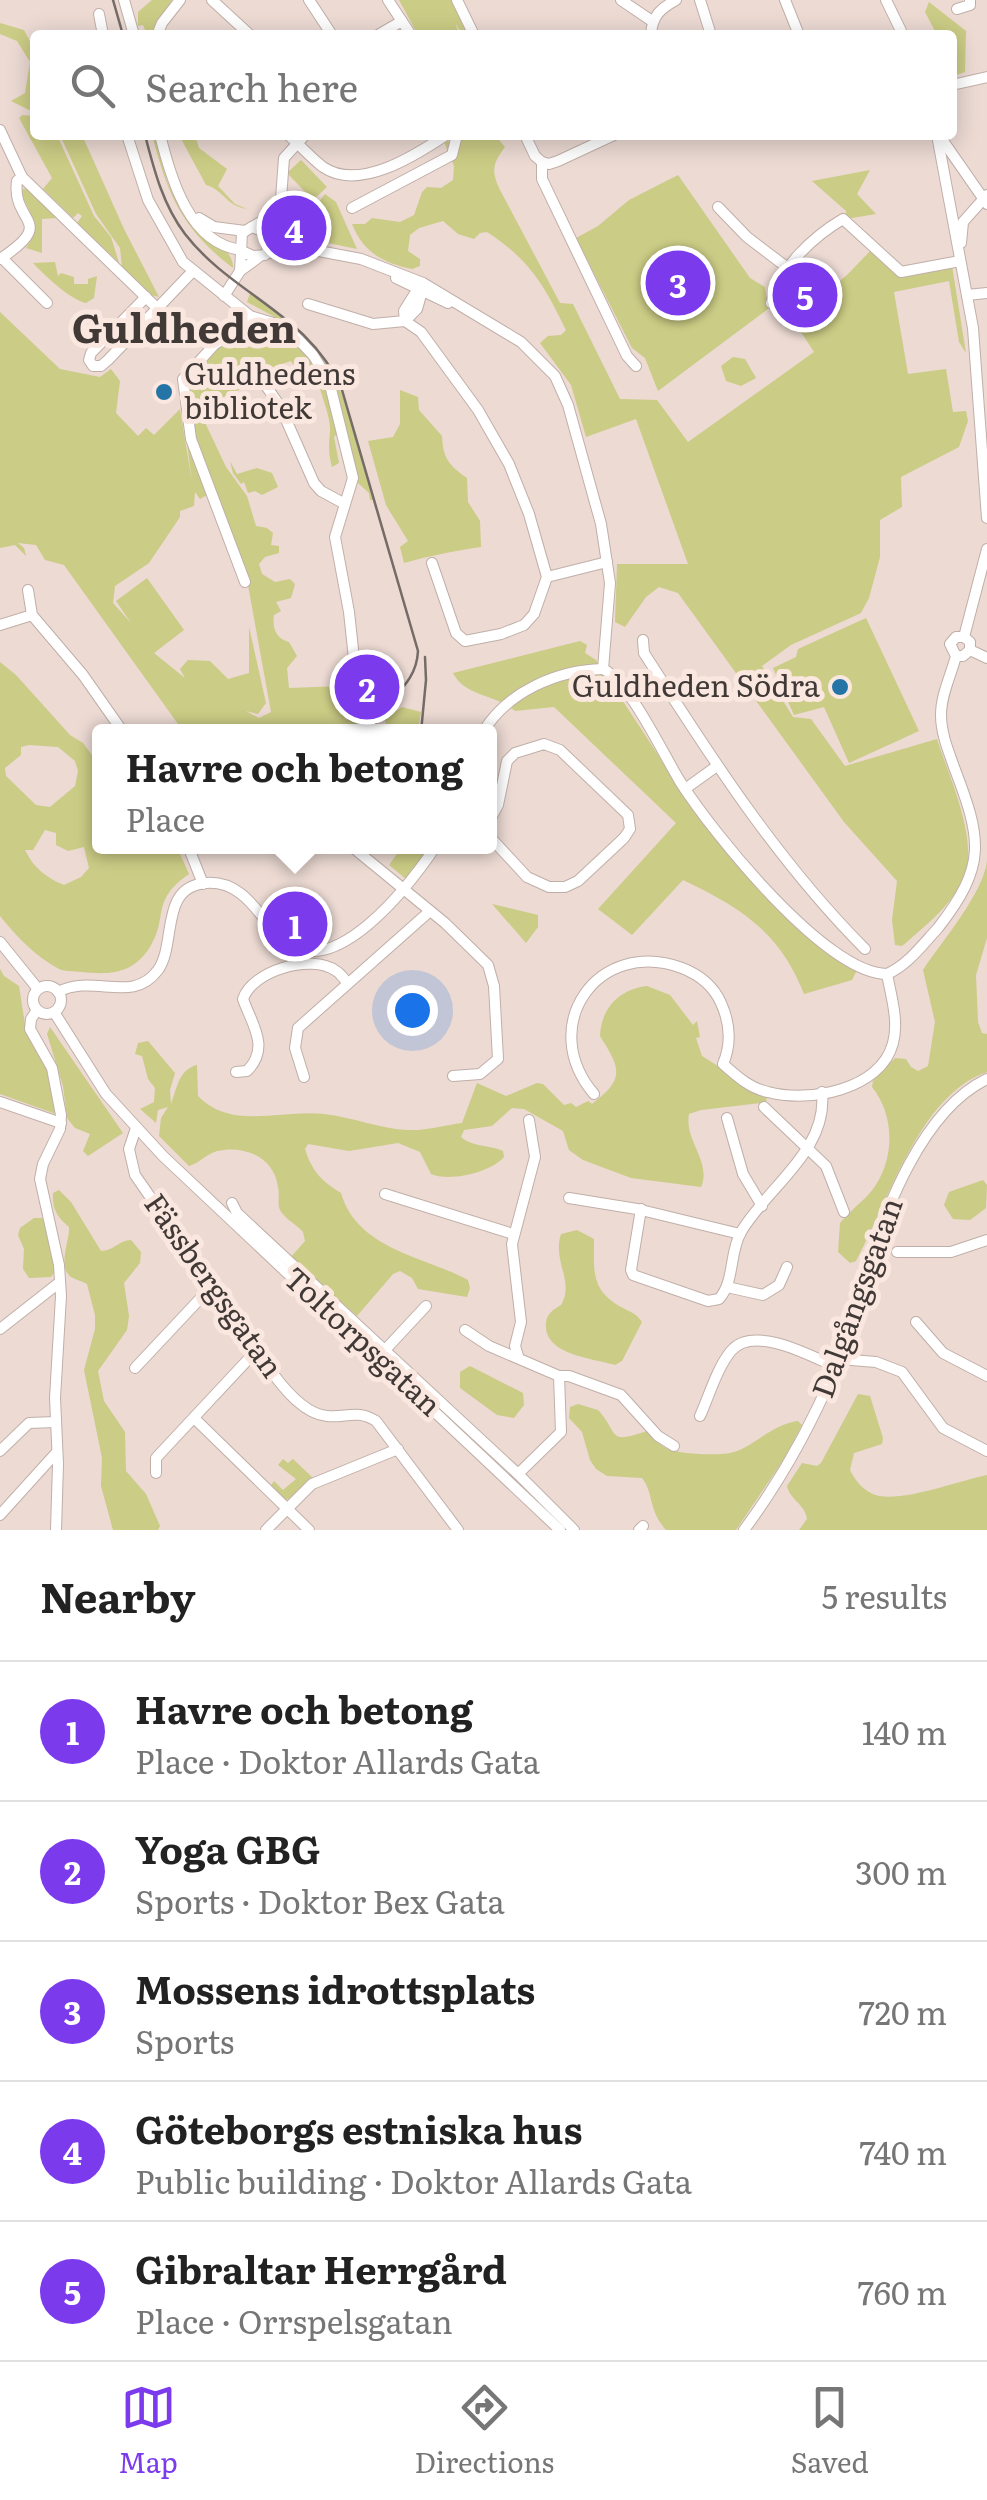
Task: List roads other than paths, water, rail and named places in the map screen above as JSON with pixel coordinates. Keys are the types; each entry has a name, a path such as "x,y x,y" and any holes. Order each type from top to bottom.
{"street":[{"path":"124,0 133,30"},
{"path":"159,30 180,0"},
{"path":"212,0 245,30"},
{"path":"309,0 329,30"},
{"path":"388,0 408,30"},
{"path":"457,0 472,30"},
{"path":"620,0 652,21"},
{"path":"652,30 657,12 676,0"},
{"path":"700,0 709,30"},
{"path":"785,0 797,30"},
{"path":"886,0 901,30"},
{"path":"957,9 968,7 970,0"},
{"path":"100,14 102,30"},
{"path":"387,30 402,21"},
{"path":"957,87 987,77"},
{"path":"0,130 22,176 156,308"},
{"path":"129,140 156,219 192,272 250,316 280,325 294,335 329,381 353,478 335,537 349,612 360,714"},
{"path":"161,140 172,179 184,203 209,234 230,248 264,255 314,251"},
{"path":"240,271 240,240 248,229 271,216 282,199 284,158 295,140"},
{"path":"300,140 323,167 345,175 371,172 437,140"},
{"path":"352,208 454,154 456,140"},
{"path":"527,140 535,156 549,164 603,140"},
{"path":"939,140 960,262 981,352 987,518"},
{"path":"942,140 986,199 963,222 960,262"},
{"path":"950,140 955,157"},
{"path":"402,160 412,178"},
{"path":"542,162 542,180 627,356 636,366"},
{"path":"22,176 16,181 16,190 30,232 21,246 1,259 47,303"},
{"path":"184,203 210,225 248,229 378,267 521,342 555,376 572,416 601,524 610,595 603,669"},
{"path":"718,207 747,237 789,269"},
{"path":"224,296 240,271 264,255 271,216"},
{"path":"771,302 805,247 843,219 901,272 960,262"},
{"path":"146,297 91,354 92,364 104,364 192,272"},
{"path":"308,304 372,324 391,325 405,321 417,309 421,288"},
{"path":"967,295 987,293"},
{"path":"244,582 191,440 185,390 194,380 194,367 215,344 244,326 250,316"},
{"path":"405,321 421,332 492,432 518,484 546,577 528,622 501,634 465,641 456,633 432,564"},
{"path":"266,386 280,406 314,483 321,492 345,504"},
{"path":"964,636 987,549"},
{"path":"546,577 607,562"},
{"path":"28,590 32,615 117,724"},
{"path":"0,625 32,615"},
{"path":"956,656 970,650 970,642 964,636"},
{"path":"956,656 950,642 964,636"},
{"path":"643,640 644,653 718,766 786,858 864,949"},
{"path":"970,650 987,658"},
{"path":"603,669 620,683 684,788 740,862 794,916 852,964 887,974 914,955 964,895 978,859 974,821 945,741 941,717 956,656"},
{"path":"488,724 524,691 552,680 603,669"},
{"path":"497,807 507,762 515,752 544,744 560,750 628,814 630,824 624,838 578,882 559,888 519,872 497,845"},
{"path":"684,788 718,766"},
{"path":"191,854 203,884"},
{"path":"361,854 405,888 481,958 492,975 498,1059 480,1074 452,1076"},
{"path":"58,992 77,984 128,988 146,981 163,959 174,906 189,890 203,884 236,890 283,940 310,952 338,946 378,915 430,854"},
{"path":"304,1078 296,1057 295,1033 304,1020 430,911"},
{"path":"0,942 38,989"},
{"path":"594,1094 580,1076 572,1053 571,1030 580,1001 607,972 648,961 671,964 692,972 711,986 729,1026 723,1064 740,1080 769,1093 845,1089 878,1070 889,1053 895,1028 887,974"},
{"path":"236,1072 248,1071 254,1065 259,1046 257,1028 244,1004 247,989 274,972 303,964 333,969 347,983"},
{"path":"37,1010 44,1014 54,1012 60,1003 58,992 49,986 38,989 33,999 37,1010 30,1029 52,1068 61,1123 40,1179 60,1282 56,1530"},
{"name":"Toltorpsgatan","path":"54,1012 106,1094 163,1156 560,1530"},
{"name":"Dalgångsgatan","path":"744,1530 791,1462 837,1363 870,1258 912,1160 947,1108 987,1079"},
{"path":"641,1210 633,1275 708,1301 718,1299 726,1287 740,1234 808,1146 822,1120 822,1092"},
{"path":"0,1102 61,1123"},
{"path":"764,1107 808,1146 831,1175 844,1212"},
{"path":"726,1118 740,1164 762,1206"},
{"path":"518,1356 515,1346 521,1327 512,1255 513,1234 534,1156 529,1120"},
{"name":"Fässbergsgatan","path":"136,1128 130,1144 134,1175 279,1382 311,1410 325,1416 352,1413 376,1420 455,1529"},
{"path":"385,1194 513,1234"},
{"path":"569,1198 641,1210 740,1234"},
{"name":"Toltorpsgatan","path":"232,1202 237,1213 574,1530"},
{"name":"Dalgångsgatan","path":"897,1252 951,1252 987,1240"},
{"path":"726,1287 764,1295 779,1285 787,1267"},
{"path":"0,1329 60,1282"},
{"path":"135,1368 212,1286"},
{"path":"384,1350 426,1306"},
{"path":"916,1322 943,1353 987,1376"},
{"path":"464,1330 490,1346 559,1376 621,1395 658,1436 674,1446"},
{"path":"700,1416 730,1352 750,1340 769,1342 837,1363 876,1362 902,1372 942,1428 987,1451"},
{"path":"156,1473 156,1458 256,1351"},
{"path":"518,1474 561,1432 559,1376"},
{"path":"194,1418 310,1530"},
{"path":"0,1452 29,1423 55,1422"},
{"path":"266,1530 312,1484 398,1448"},
{"path":"0,1515 56,1454"}],"tram line":[{"path":"113,0 122,30"},
{"path":"146,140 165,199 185,234 225,274 310,342 342,390 418,651 411,676 376,724"},
{"path":"422,724 425,657"}],"place":[{"name":"Göteborgs estniska hus","path":"294,228"},
{"name":"Mossens idrottsplats","path":"678,283"},
{"name":"Gibraltar Herrgård","path":"805,295"},
{"name":"Guldhedens bibliotek","path":"164,392"},
{"name":"Yoga GBG","path":"367,687"},
{"name":"Guldheden Södra","path":"840,687"},
{"name":"Havre och betong","path":"295,924"}],"district":[{"name":"Guldheden","path":"184,329"}]}
